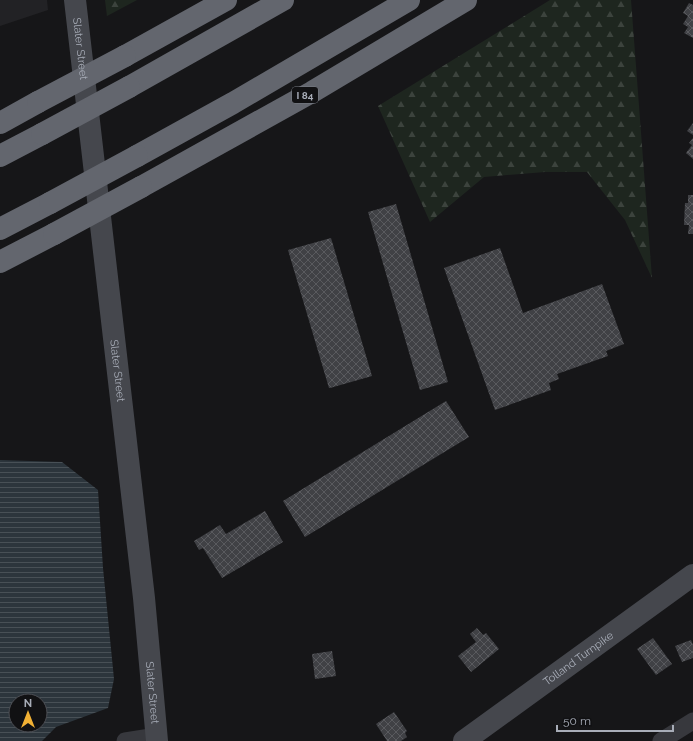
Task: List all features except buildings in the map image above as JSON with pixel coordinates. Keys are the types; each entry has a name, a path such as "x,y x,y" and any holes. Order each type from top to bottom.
{"highway":[{"path":"0,122 125,56 226,0"},
{"path":"0,156 129,87 283,0"},
{"path":"0,229 240,99 409,0"},
{"name":"I 84","path":"0,262 141,187 312,92 466,0"}],"street":[{"name":"Slater Street","path":"75,0 144,598 157,739"},
{"name":"Tolland Turnpike","path":"464,741 693,575"},
{"path":"661,741 693,722"},
{"path":"125,741 157,739"}],"shaded area":[{"path":"0,0 47,0 48,10 0,26"},
{"path":"0,460 62,462 98,490 103,568 114,679 108,708 56,727 42,741 0,741"}],"green space":[{"path":"105,0 137,0 107,16"},
{"path":"550,0 631,0 652,278 625,220 587,172 545,172 484,177 430,222 378,106"}]}
